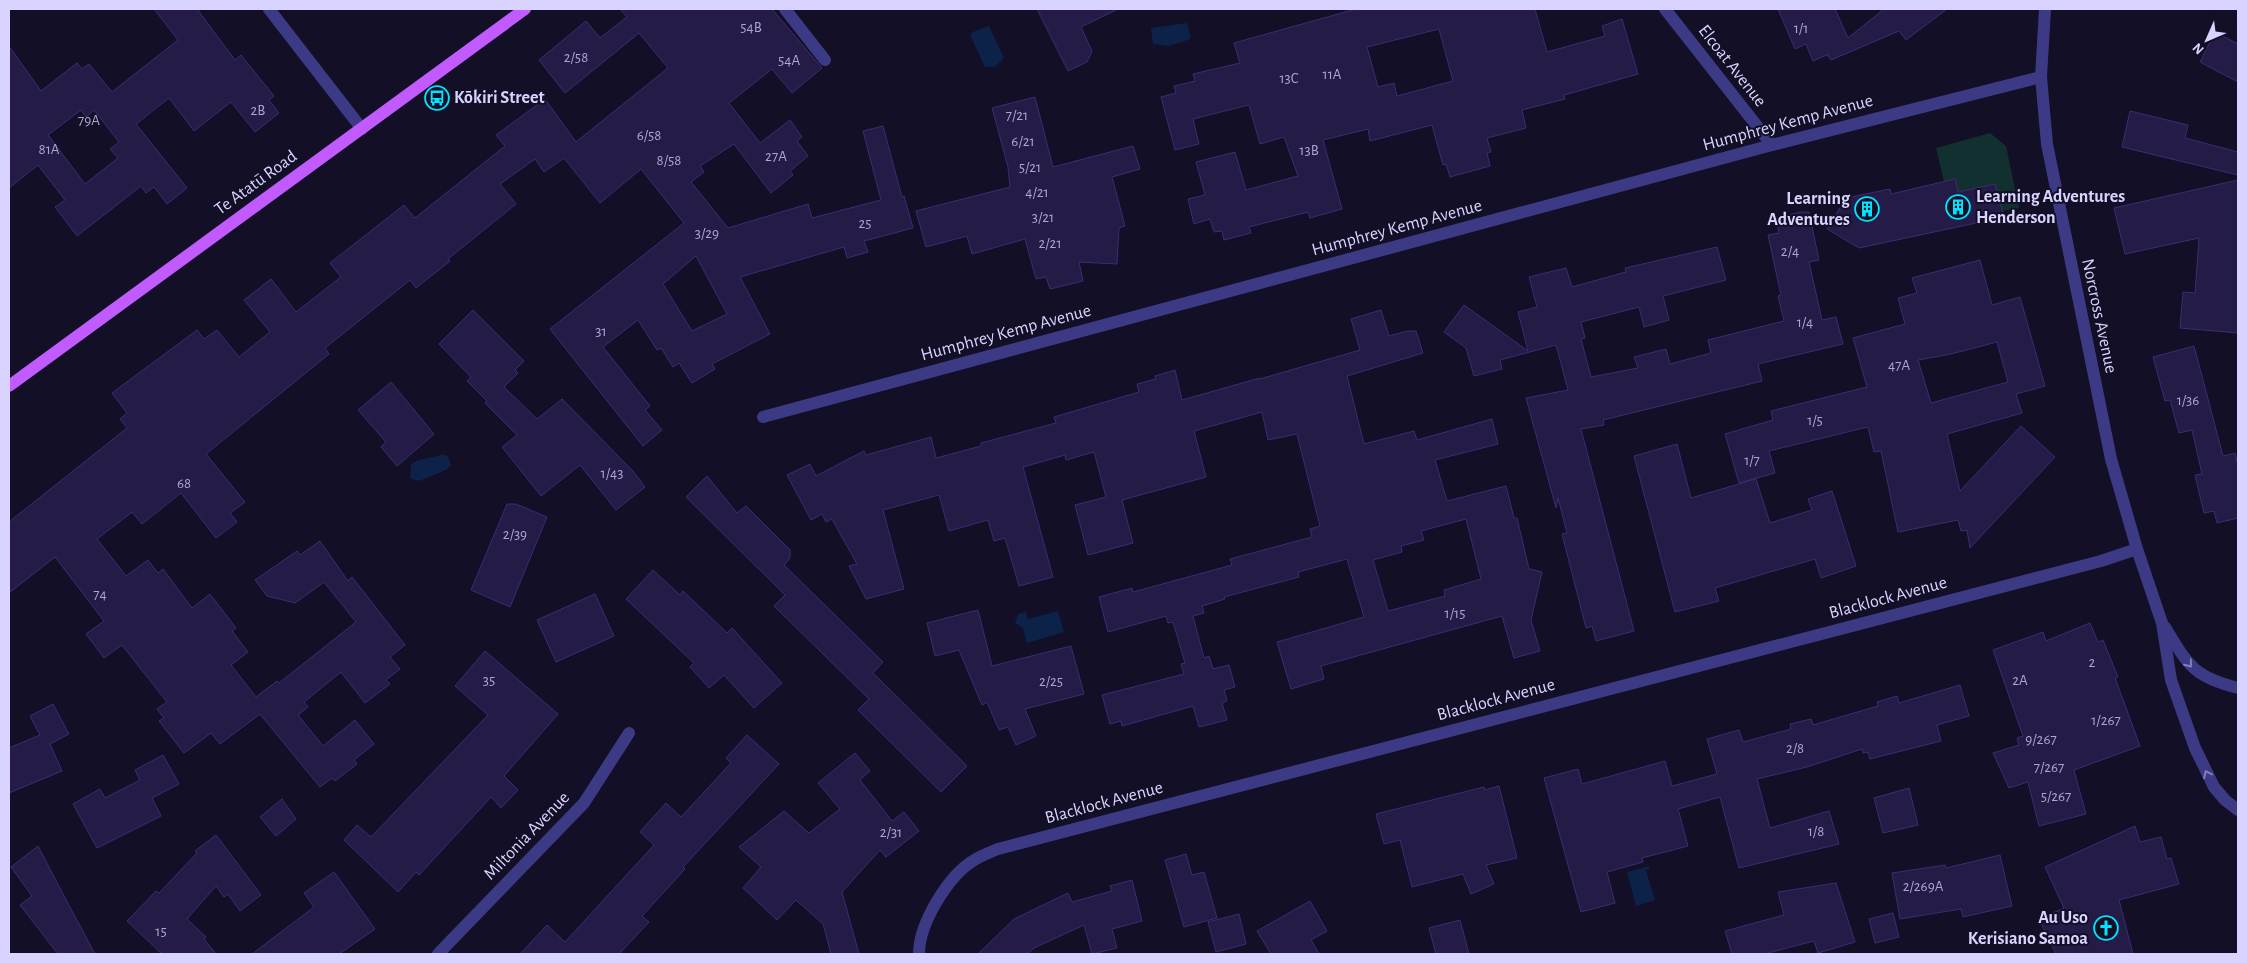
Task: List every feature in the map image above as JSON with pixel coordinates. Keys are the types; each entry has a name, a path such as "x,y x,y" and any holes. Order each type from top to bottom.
{"main road":[{"name":"Te Atatū Road","path":"9,386 525,9"}],"street":[{"path":"270,9 362,129"},
{"path":"785,9 825,60"},
{"name":"Elcoat Avenue","path":"1665,9 1772,145"},
{"name":"Norcross Avenue","path":"2045,9 2041,77 2047,144 2111,459 2137,549 2162,623 2171,680 2195,748 2214,788 2238,810"},
{"name":"Humphrey Kemp Avenue","path":"763,417 1772,145 2041,77"},
{"name":"Blacklock Avenue","path":"919,954 928,920 940,896 956,875 976,859 998,849 2082,566 2137,549"},
{"name":"Norcross Avenue","path":"2162,623 2198,674 2220,684 2238,688"},
{"name":"Miltonia Avenue","path":"438,954 584,803 628,733"}],"green space":[{"path":"1990,133 2006,146 2019,208 2002,211 1995,184 1958,192 1944,182 1936,148"}],"water":[{"path":"1187,23 1191,38 1188,40 1169,46 1153,44 1151,28"},
{"path":"989,26 1004,58 995,67 985,67 970,35"},
{"path":"441,455 449,458 451,465 446,470 419,481 410,478 411,464"},
{"path":"1058,611 1064,632 1027,643 1023,628 1015,623 1018,614 1026,612 1028,619"},
{"path":"1649,866 1650,869 1646,870 1655,900 1636,906 1627,872"}],"building":[{"path":"154,9 197,9 235,60 241,55 274,96 269,100 279,113 255,132 231,102 194,131 169,98 136,124 187,188 167,204 154,187 146,193 141,186 77,236 55,207 65,200 38,165 9,188 9,46 41,91 77,63 82,69 89,64 112,92 178,40","holes":["81,110 86,117 94,110 119,142 110,149 118,158 85,184 48,135"]},
{"path":"620,9 772,9 822,68 792,93 772,69 729,103 760,143 790,120 802,137 797,141 808,156 790,171 793,175 771,193 734,144 700,166 704,172 691,182 728,228 808,204 812,218 881,200 863,131 883,126 902,197 904,196 913,228 864,241 868,252 847,258 844,247 740,277 770,334 712,364 715,369 692,383 679,363 673,367 661,348 657,350 638,320 603,347 650,406 645,410 662,430 643,446 550,329 684,223 641,169 600,203 564,158 544,172 535,159 500,184 516,204 448,259 450,261 416,288 410,280 325,348 329,354 206,454 245,502 230,513 237,522 216,538 181,493 142,524 132,512 97,539 126,576 148,560 158,573 163,569 192,608 210,594 236,628 232,631 248,652 231,665 256,697 277,681 279,683 356,622 324,582 295,603 267,596 255,580 297,551 300,555 320,541 348,581 352,577 405,645 390,657 400,669 386,680 390,684 365,703 341,672 304,702 308,707 298,715 323,746 355,720 374,744 354,760 357,764 335,781 332,778 320,787 260,714 220,744 211,733 184,753 159,721 164,718 157,709 167,702 122,645 104,658 86,634 104,621 55,557 9,593 9,522 127,428 120,419 127,413 112,393 197,330 204,339 217,330 239,357 270,332 244,300 271,279 296,312 341,277 330,263 404,205 415,218 505,146 496,135 545,99 576,142 668,68 639,33 565,93 539,60 586,21 600,38 627,17","holes":["696,256 727,314 692,331 663,284"]},
{"path":"1037,9 1118,9 1081,27 1092,51 1087,62 1068,71"},
{"path":"1356,9 1535,9 1547,52 1605,36 1602,26 1622,19 1638,74 1564,95 1565,99 1522,110 1526,128 1487,138 1491,152 1487,153 1490,166 1450,177 1446,164 1443,165 1432,125 1370,141 1368,129 1323,140 1342,209 1310,218 1308,212 1249,227 1251,233 1224,240 1222,231 1214,232 1210,219 1194,224 1188,199 1205,195 1196,162 1235,152 1246,190 1298,176 1284,137 1260,144 1249,105 1193,119 1199,144 1175,150 1161,97 1176,93 1174,86 1195,81 1193,74 1240,63 1234,43","holes":["1439,29 1453,81 1397,96 1394,83 1378,87 1367,47"]},
{"path":"1778,9 1835,9 1848,38 1884,9 1947,9 1906,40 1899,31 1831,60 1827,55 1829,54 1813,61 1806,44 1795,49"},
{"path":"2215,32 2238,44 2238,82 2200,62"},
{"path":"1035,97 1053,167 1133,146 1140,169 1112,177 1125,226 1119,228 1117,264 1079,262 1083,281 1050,289 1046,277 1036,279 1025,239 972,254 967,236 926,247 916,211 1010,187 1008,167 992,108"},
{"path":"2130,111 2188,125 2185,138 2238,152 2238,175 2122,147"},
{"path":"1955,179 1958,192 1995,184 2003,214 1976,220 1976,223 1859,248 1827,229 1846,198 1890,189 1891,194"},
{"path":"2238,180 2238,333 2180,328 2183,292 2195,293 2199,238 2125,254 2114,208"},
{"path":"1800,212 1809,212 1819,260 1809,262 1822,320 1836,317 1843,344 1758,364 1762,381 1603,420 1604,425 1581,429 1634,631 1596,641 1592,626 1586,628 1562,534 1567,533 1558,498 1556,508 1526,398 1568,390 1556,345 1500,360 1502,369 1474,376 1466,348 1444,332 1464,305 1528,351 1518,312 1537,307 1529,277 1566,268 1572,287 1626,272 1625,268 1717,247 1726,280 1663,296 1669,320 1644,327 1639,307 1581,322 1585,338 1581,339 1591,377 1638,368 1634,357 1666,349 1670,364 1711,353 1708,340 1784,321 1778,296 1781,295 1768,235 1779,233 1776,218"},
{"path":"1980,260 1992,305 2020,297 2045,386 2016,394 2022,413 1947,434 1960,491 2021,426 2055,457 1970,548 1967,530 1961,531 1958,520 1898,532 1881,451 1874,452 1868,427 1769,451 1775,473 1739,483 1725,434 1773,420 1771,411 1867,387 1853,338 1905,324 1898,298 1917,293 1912,278","holes":["1997,342 2008,382 1931,403 1918,360"]},
{"path":"473,310 524,361 515,370 518,373 504,387 537,419 562,399 632,470 645,487 616,510 580,465 541,496 502,447 517,435 485,403 487,401 467,381 471,377 439,344"},
{"path":"1381,310 1389,336 1407,331 1416,331 1423,353 1347,376 1364,444 1414,431 1417,440 1492,419 1498,444 1435,460 1447,501 1506,486 1514,518 1517,518 1529,569 1542,572 1531,620 1540,651 1514,658 1502,616 1321,666 1324,679 1291,689 1277,642 1364,617 1347,559 1298,572 1299,577 1224,597 1225,599 1202,606 1204,613 1193,616 1204,658 1209,656 1213,669 1229,665 1235,687 1224,690 1227,701 1222,703 1227,720 1199,727 1193,706 1122,726 1121,721 1110,724 1102,695 1184,674 1181,664 1185,663 1173,622 1168,623 1166,616 1108,632 1099,597 1132,588 1133,592 1232,565 1230,559 1312,537 1310,529 1320,526 1297,434 1268,440 1262,412 1194,431 1206,477 1122,500 1133,543 1088,555 1075,505 1106,497 1094,452 1066,460 1065,455 1023,467 1053,577 1019,586 1005,538 994,541 988,520 949,531 939,495 883,510 904,589 866,599 849,566 857,564 832,519 826,522 822,514 811,520 787,475 810,464 816,476 864,451 866,455 931,437 936,458 981,446 981,443 1056,423 1054,417 1139,392 1137,384 1156,379 1155,376 1175,370 1182,400 1260,379 1360,350 1351,319","holes":["1466,519 1481,579 1444,590 1445,596 1388,611 1373,560 1402,552 1401,546 1424,540 1421,531"]},
{"path":"2194,346 2223,456 2235,453 2238,466 2238,518 2217,523 2214,511 2204,513 2195,475 2202,474 2192,430 2179,433 2170,400 2165,401 2153,357"},
{"path":"391,382 434,434 397,466 381,447 386,442 358,410"},
{"path":"1677,444 1691,498 1756,479 1770,523 1812,510 1808,499 1832,491 1856,566 1821,578 1815,559 1715,588 1719,601 1675,612 1634,456"},
{"path":"707,476 737,513 746,506 790,550 790,558 784,565 883,662 873,673 967,766 941,792 858,710 869,699 774,606 785,595 686,497"},
{"path":"507,504 516,504 547,517 510,607 471,590"},
{"path":"653,570 680,595 683,591 727,633 732,628 782,683 754,708 724,675 709,688 690,667 694,663 626,599"},
{"path":"595,594 614,636 556,662 537,620"},
{"path":"978,610 992,666 1071,646 1084,694 1025,709 1036,736 1016,745 1008,727 999,730 987,702 982,705 959,650 935,656 927,623"},
{"path":"2090,623 2098,642 2103,640 2118,677 2115,678 2140,746 2074,770 2086,814 2039,826 2028,782 2009,788 1993,753 2019,745 2017,738 2023,736 1993,650 2043,632 2046,641"},
{"path":"485,651 558,714 504,776 518,790 501,808 491,797 419,875 416,872 398,892 344,840 357,825 371,837 488,715 455,686"},
{"path":"1960,685 1969,716 1937,725 1941,741 1870,759 1868,752 1863,753 1862,749 1807,767 1757,779 1770,828 1829,811 1839,844 1739,868 1720,797 1678,809 1688,846 1642,858 1643,862 1607,872 1615,903 1581,912 1544,778 1578,769 1582,784 1665,761 1672,786 1717,774 1707,739 1739,730 1743,742 1791,729 1790,724 1811,719 1813,725 1878,706 1877,702 1897,696 1899,703"},
{"path":"53,704 69,734 50,744 62,771 9,793 9,748 40,735 30,716"},
{"path":"747,735 779,764 683,867 685,869 642,916 649,922 619,954 520,954 547,925 565,942 654,845 640,832 666,803 681,817 731,763 726,758"},
{"path":"855,753 870,771 860,780 892,821 904,812 919,831 886,857 880,850 842,892 859,954 831,954 823,924 796,900 777,920 743,888 761,867 739,847 784,811 809,833 840,809 818,783"},
{"path":"163,755 179,784 152,798 161,816 97,848 73,804 100,789 105,798 140,780 135,770"},
{"path":"1499,786 1517,858 1486,865 1494,884 1471,894 1463,874 1412,887 1400,840 1384,844 1376,814 1484,787 1485,790"},
{"path":"1909,788 1918,825 1883,833 1874,798"},
{"path":"282,799 296,819 276,836 260,817"},
{"path":"2135,826 2140,842 2161,837 2167,859 2171,858 2179,884 2119,900 2133,954 2056,954 2039,919 2064,908 2045,867"},
{"path":"216,835 261,895 240,911 228,894 224,897 216,886 187,919 206,937 204,939 216,954 162,954 127,921 156,891 159,893 197,853 195,851"},
{"path":"38,846 95,954 58,954 20,905 32,896 11,867"},
{"path":"1186,854 1192,875 1204,872 1217,918 1184,927 1165,860"},
{"path":"2000,855 2012,906 1963,917 1961,909 1900,919 1892,873 1945,865 1946,868"},
{"path":"334,872 375,929 339,954 252,954 314,907 304,893"},
{"path":"1132,880 1142,921 1112,929 1117,948 1092,954 1084,925 1034,948 1027,954 978,954 1014,919 1068,893 1072,902 1112,891 1110,886"},
{"path":"1836,883 1855,942 1818,953 1814,941 1764,954 1732,954 1725,931 1784,915 1778,892"},
{"path":"1310,901 1327,931 1311,940 1319,954 1271,954 1257,931"},
{"path":"1893,913 1899,937 1875,943 1869,919"},
{"path":"1239,914 1246,944 1216,952 1208,922"},
{"path":"1460,920 1469,954 1436,954 1429,928"}],"place":[{"name":"Kōkiri Street","path":"437,98"},
{"name":"Learning Adventures Henderson","path":"1958,207"},
{"name":"Learning Adventures","path":"1867,209"},
{"name":"Au Uso Kerisiano Samoa","path":"2106,928"}]}
